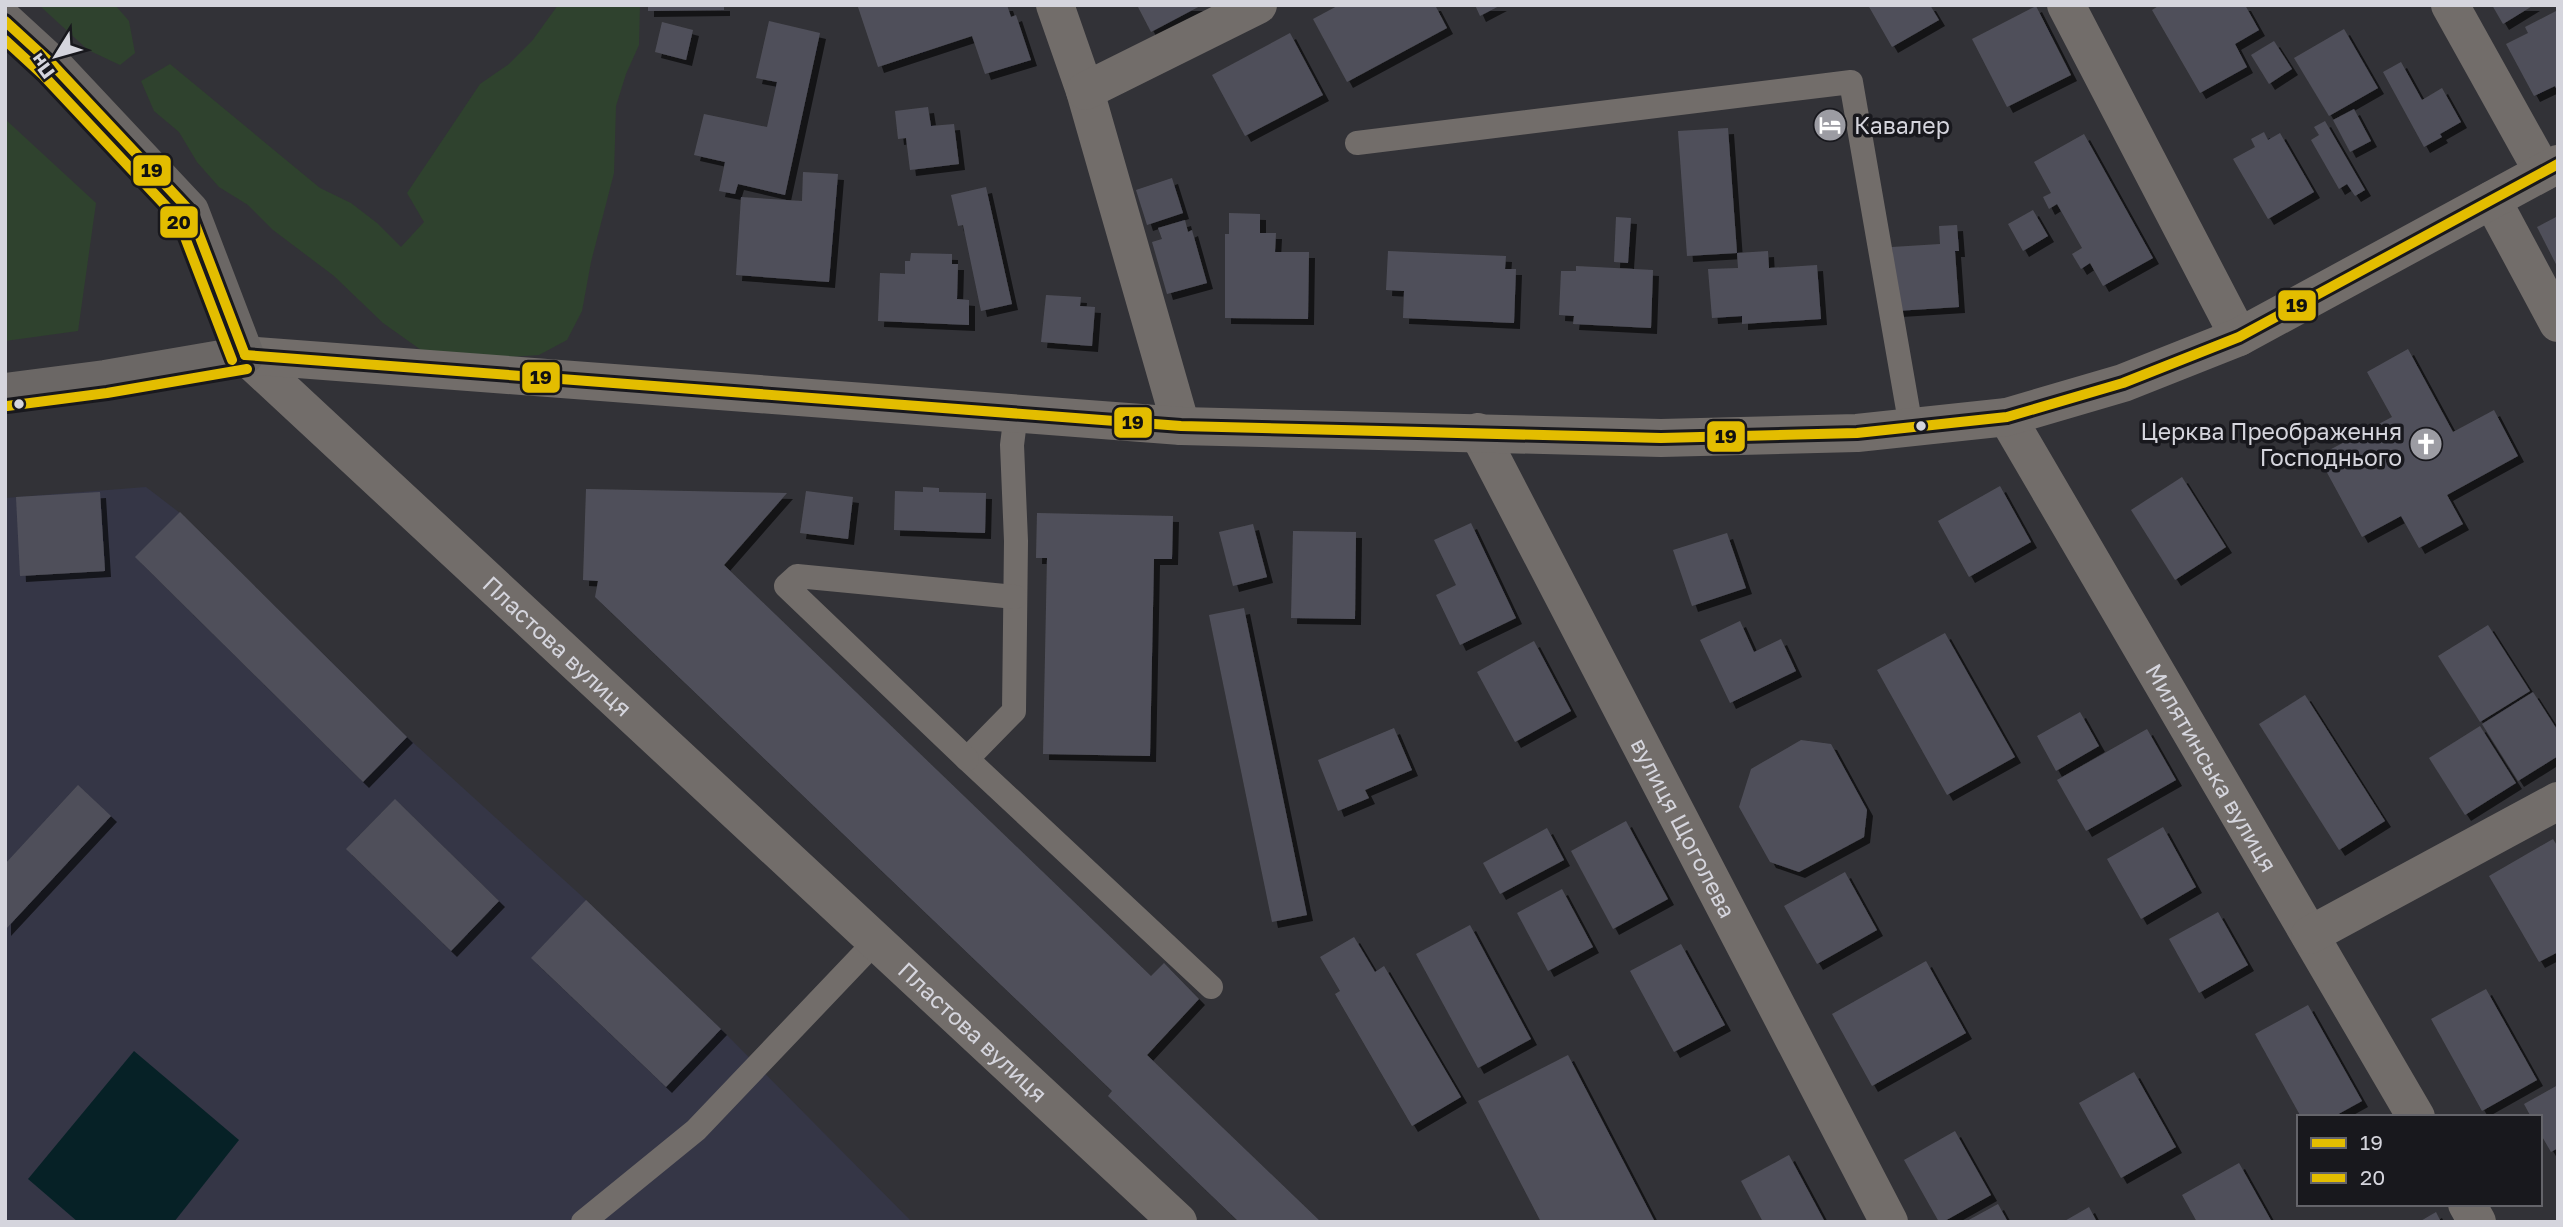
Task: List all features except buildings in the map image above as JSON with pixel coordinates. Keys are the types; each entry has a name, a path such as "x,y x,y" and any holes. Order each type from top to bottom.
{"main road":[{"name":"Пластова вулиця","path":"5,21 53,65 190,211 245,355"},
{"path":"5,391 105,379 245,355"}],"street":[{"path":"1055,5 1085,91 1181,426"},
{"path":"1085,91 1258,5"},
{"path":"2066,5 2239,337"},
{"path":"245,355 1181,426 1661,438 1857,433 2007,417 2123,383 2239,337 2550,168 2450,5"},
{"path":"2492,200 2558,323"},
{"name":"Пластова вулиця","path":"245,355 1178,1222"},
{"name":"Милятинська вулиця","path":"2007,417 2415,1115"},
{"name":"вулиця Щоголева","path":"1478,432 1889,1222"},
{"path":"2310,935 2558,801"},
{"path":"2468,1206 2477,1222"}],"lane":[{"path":"1357,143 1851,82 1911,427"},
{"path":"967,759 1014,711 1016,541 1012,445 1016,413"},
{"path":"1015,597 797,576 786,586 1211,988"},
{"path":"583,1222 696,1130 876,941"}],"shaded area":[{"path":"146,487 180,513 407,737 586,900 721,1029 912,1222 5,1222 5,498"},
{"path":"134,1051 239,1140 174,1222 78,1222 28,1179"}],"green space":[{"path":"39,5 115,5 129,21 135,53 120,65 88,50"},
{"path":"558,5 640,5 639,45 616,106 614,173 591,262 582,311 567,340 539,355 438,362 383,323 334,276 273,230 248,205 219,187 197,162 179,132 154,111 141,81 170,64 320,188 351,203 377,223 401,247 424,222 407,193 480,84 509,64 532,41"},
{"path":"5,119 96,203 78,331 5,341"}],"transit line":[{"name":"19","path":"5,21 53,65 190,211 245,355"},
{"name":"20","path":"5,40 43,75 178,219 232,360"},
{"name":"19","path":"245,355 1181,426 1661,438 1857,433 2007,417 2123,383 2239,337 2558,164"},
{"name":"20","path":"7,406 107,393 247,369"}],"place":[{"name":"Кавалер","path":"1830,125"},
{"name":"Церква Преображення Господнього","path":"2426,444"}]}
